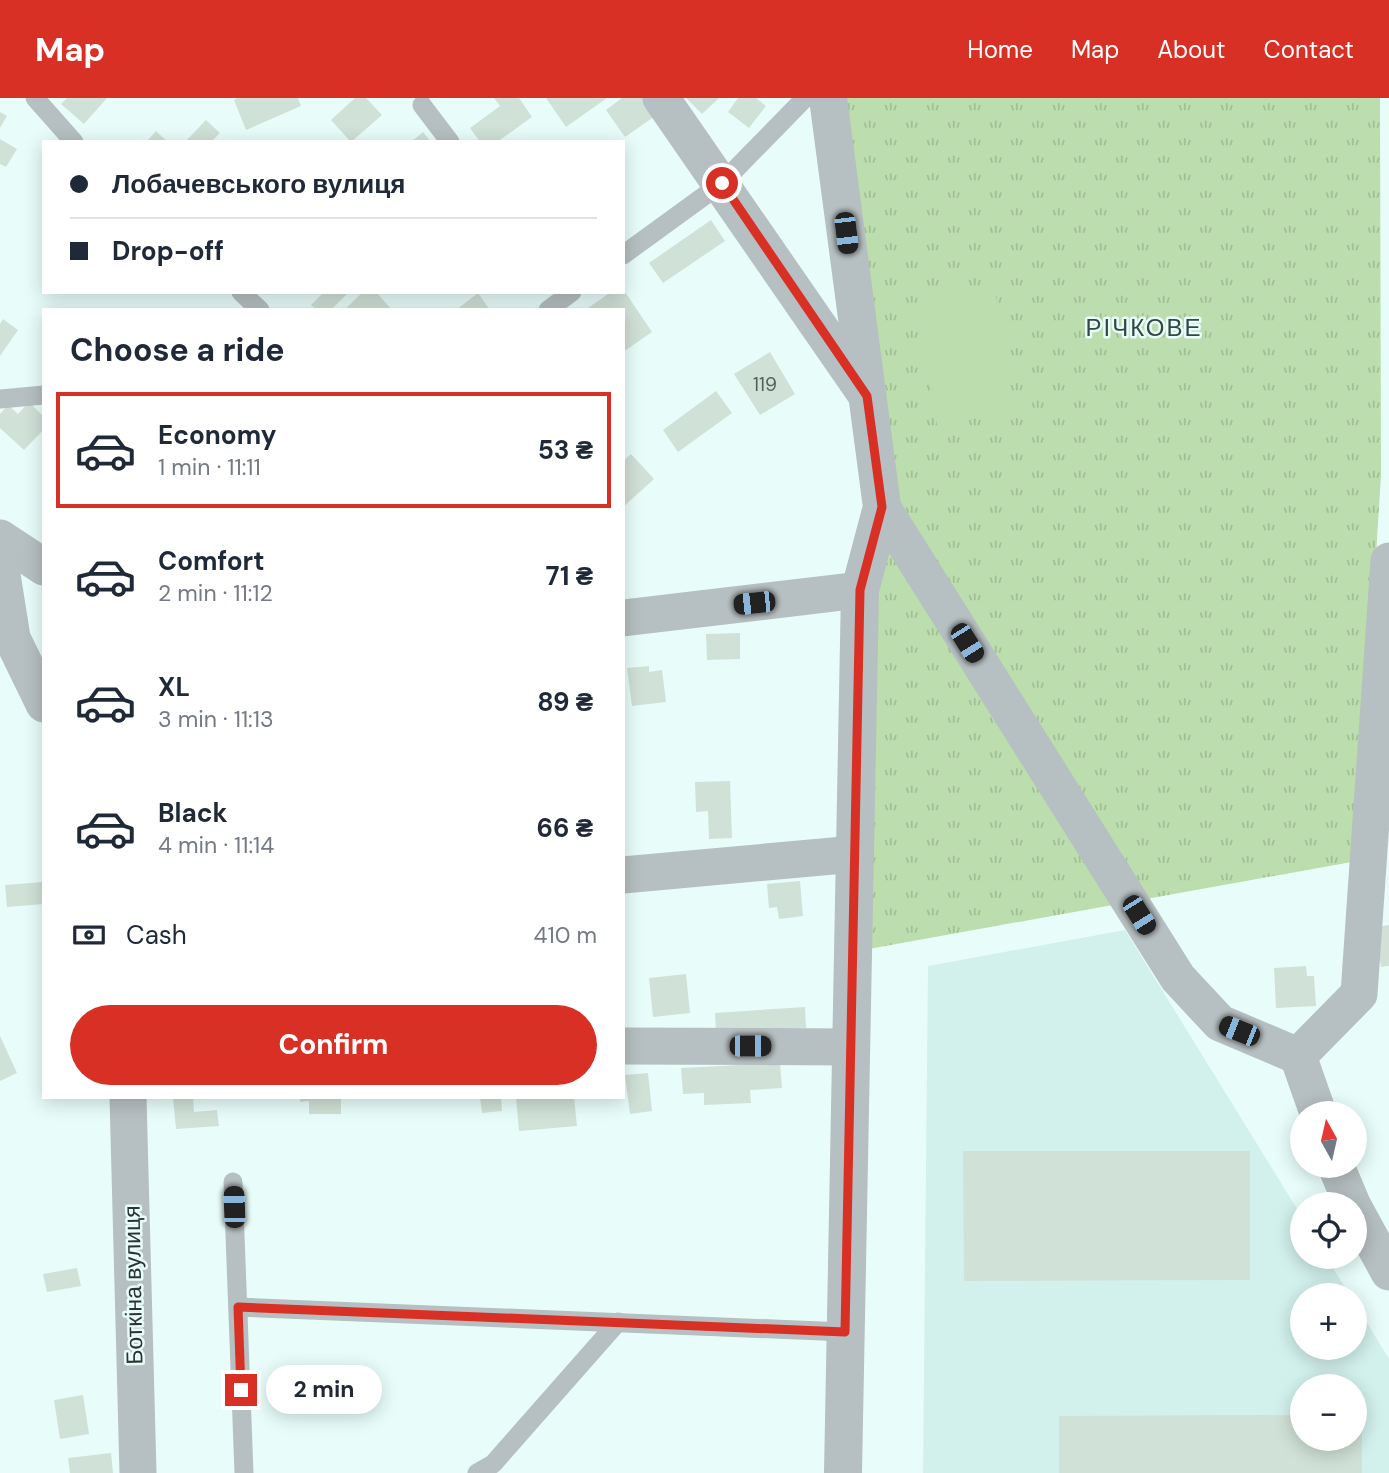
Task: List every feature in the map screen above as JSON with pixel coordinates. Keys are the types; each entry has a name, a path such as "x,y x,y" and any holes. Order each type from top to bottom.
{"street":[{"path":"661,98 867,396"},
{"path":"828,98 882,507 860,590 843,1473"},
{"path":"882,507 1178,978 1220,1023 1298,1056 1314,1101"},
{"path":"0,538 42,566"},
{"path":"1298,1056 1374,993 1389,561"},
{"path":"0,562 12,638 42,700"},
{"path":"625,618 860,590"},
{"path":"625,875 855,854"},
{"path":"625,1046 851,1047"},
{"name":"Боткіна вулиця","path":"128,1099 138,1473"},
{"path":"1367,1232 1389,1272"}],"lane":[{"path":"35,98 72,140"},
{"path":"625,254 722,183 805,98"},
{"path":"422,105 448,140"},
{"path":"243,294 258,308"},
{"path":"550,308 567,294"},
{"path":"0,399 42,395"},
{"path":"233,1182 244,1473"},
{"path":"238,1307 845,1332"},
{"path":"477,1473 493,1464 618,1322"}],"shaded area":[{"path":"1125,930 1290,1198 1290,1269 1334,1269 1342,1283 1290,1283 1290,1360 1367,1360 1367,1323 1389,1359 1389,1473 923,1473 928,966"}],"green space":[{"path":"841,98 1380,98 1381,475 1357,861 863,950 870,594"},
{"path":"994,284 1014,412 937,425 917,296"}],"building":[{"path":"67,98 107,98 84,124 61,104"},
{"path":"298,98 301,106 246,130 234,100"},
{"path":"355,98 366,98 382,115 353,140 349,140 331,120"},
{"path":"494,98 519,98 532,117 500,140 479,140 470,128 500,106"},
{"path":"546,98 607,98 566,127"},
{"path":"622,98 647,98 658,114 625,137 606,110"},
{"path":"686,98 719,98 702,114"},
{"path":"738,98 756,98 766,106 749,128 728,112"},
{"path":"0,112 7,116 0,128"},
{"path":"206,120 220,133 213,140 187,140"},
{"path":"156,131 166,140 148,140"},
{"path":"423,132 429,140 413,140"},
{"path":"0,139 17,149 6,167 0,164"},
{"path":"711,220 725,241 663,283 649,263"},
{"path":"625,292 652,332 625,351 625,308 588,308 608,294"},
{"path":"322,294 347,294 333,308 314,308 311,305"},
{"path":"361,294 378,294 390,308 346,308"},
{"path":"479,294 489,308 459,308"},
{"path":"3,319 18,330 0,356 0,324"},
{"path":"770,352 795,394 760,415 734,374"},
{"path":"716,391 732,413 678,452 663,430"},
{"path":"29,402 42,415 42,431 24,450 0,428 0,414 8,405 18,414"},
{"path":"631,454 654,479 625,505 625,459"},
{"path":"740,633 740,659 707,660 706,634"},
{"path":"649,666 649,672 662,670 666,702 632,706 627,668"},
{"path":"730,781 732,838 709,839 708,811 696,812 695,782"},
{"path":"800,881 803,916 779,919 777,907 769,908 767,884"},
{"path":"42,882 42,904 7,907 5,885"},
{"path":"1389,925 1389,966 1381,967 1375,927"},
{"path":"1306,966 1307,976 1314,976 1316,1006 1276,1008 1274,968"},
{"path":"686,974 690,1013 653,1017 649,978"},
{"path":"805,1007 806,1028 716,1033 715,1013"},
{"path":"0,1036 17,1073 0,1081"},
{"path":"780,1063 782,1088 750,1090 751,1103 704,1105 704,1093 683,1094 681,1068"},
{"path":"648,1073 652,1111 630,1114 625,1075"},
{"path":"173,1099 193,1099 194,1112 217,1110 219,1126 176,1129"},
{"path":"300,1099 341,1099 341,1114 309,1114 309,1101 300,1102"},
{"path":"480,1099 501,1099 502,1111 482,1113"},
{"path":"516,1099 574,1099 577,1126 519,1131"},
{"path":"963,1151 1250,1151 1250,1280 964,1281"},
{"path":"77,1268 81,1286 47,1292 43,1274"},
{"path":"83,1395 89,1434 60,1439 54,1400"},
{"path":"1290,1415 1290,1451 1362,1451 1362,1473 1059,1473 1059,1416"},
{"path":"111,1453 113,1473 70,1473 68,1458"}],"district":[{"name":"РІЧКОВЕ","path":"1144,328"}],"route":[{"path":"241,1390 238,1307 845,1332 860,590 882,507 867,396 722,183"}]}
